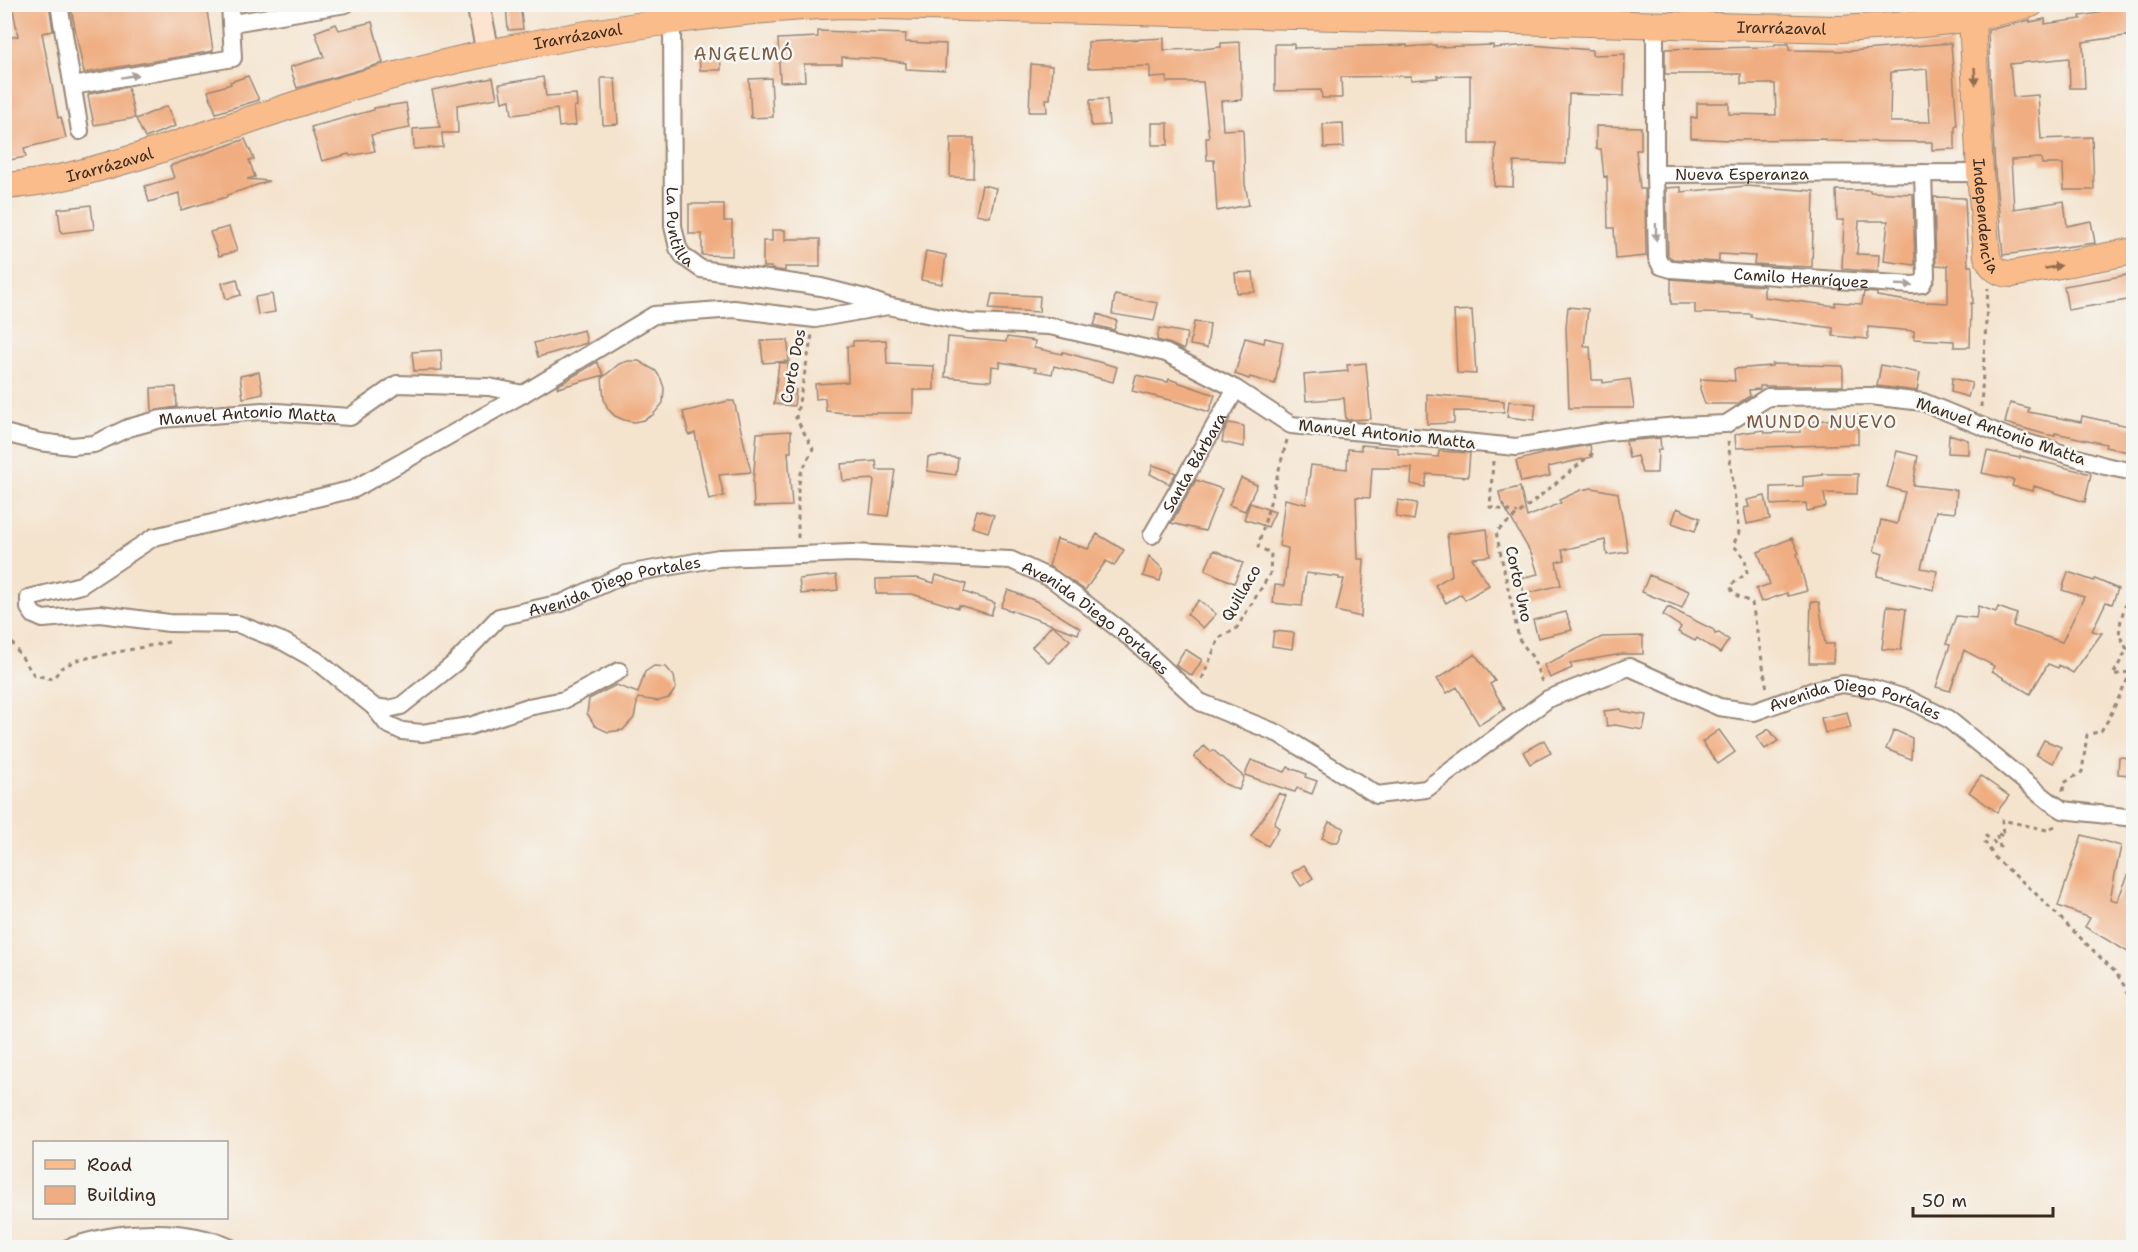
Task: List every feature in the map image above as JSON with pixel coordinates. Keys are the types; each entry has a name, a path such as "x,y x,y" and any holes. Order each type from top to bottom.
{"main road":[{"name":"Irarrázaval","path":"4,186 66,177 182,143 320,97 420,69 616,28 770,8 842,5 1840,29 1923,24 1972,18 2031,4"},
{"name":"Independencia","path":"1972,18 1980,174 1987,256 1996,270 2012,274 2133,251"}],"street":[{"path":"59,4 80,131"},
{"path":"73,86 233,58 230,4"},
{"path":"232,23 346,4"},
{"path":"478,4 488,54"},
{"name":"La Puntilla","path":"672,21 673,226 674,237 684,257 701,269 821,287 888,306"},
{"name":"Nueva Esperanza","path":"1655,24 1655,174 1980,174"},
{"name":"Camilo Henríquez","path":"1655,174 1657,258 1661,266 1671,269 1912,285 1922,284 1926,276 1923,173"},
{"name":"Manuel Antonio Matta","path":"374,707 316,660 284,642 238,624 169,623 100,614 43,619 34,615 29,608 29,597 81,585 154,537 354,489 523,394 654,315 734,309 815,319 888,306 969,323 1050,326 1166,353 1236,389 1291,425 1516,447 1616,431 1726,424 1768,397 1870,396 1923,402 2008,437 2105,466 2133,471"},
{"name":"Manuel Antonio Matta","path":"4,433 40,442 72,446 94,444 128,428 160,419 262,411 350,417 398,384 489,387 523,394"},
{"name":"Santa Bárbara","path":"1152,535 1236,389"},
{"name":"Avenida Diego Portales","path":"374,707 388,709 401,706 455,663 499,617 562,603 626,574 719,558 851,553 1011,560 1052,579 1086,604 1133,640 1200,702 1279,734 1377,795 1426,789 1548,699 1629,667 1719,707 1754,712 1818,689 1843,684 1875,689 1908,699 1948,719 2063,810 2133,818"},
{"path":"374,707 387,724 402,731 422,734 470,726 528,707 564,700 619,670"},
{"path":"68,1248 100,1237 187,1234 213,1239 231,1248"}],"path":[{"path":"1977,423 1981,412 1987,292 1996,270"},
{"name":"Corto Dos","path":"798,555 798,489 801,473 813,449 796,417 815,319"},
{"path":"1726,424 1739,533 1733,545 1744,558 1747,573 1730,586 1734,594 1752,603 1770,706"},
{"name":"Quillaco","path":"1200,702 1202,677 1219,638 1236,629 1270,574 1271,554 1258,547 1291,425"},
{"name":"Corto Uno","path":"1548,699 1533,658 1518,639 1496,532 1616,431"},
{"path":"1494,444 1490,507 1518,513"},
{"path":"2132,672 2113,675 2127,649 2119,635 2121,619 2133,577"},
{"path":"4,637 12,643 34,675 53,679 61,668 77,660 171,642"},
{"path":"2132,672 2101,731 2087,735 2082,772 2064,783 2063,810 2055,814 2055,826 2047,830 2002,820 2003,836 1996,833 2000,847 1986,836 1984,841 1996,859 2032,890 2110,967 2133,1002"}],"building":[{"path":"12,4 49,4 53,31 42,33 58,118 61,117 66,138 24,148 26,157 4,161 4,38 18,36"},
{"path":"70,4 206,4 213,51 84,73"},
{"path":"506,4 520,4 523,29 508,30"},
{"path":"2097,4 2129,4 2132,35 2083,42 2085,88 2070,88 2069,58 2010,64 2013,97 2038,95 2041,139 2092,137 2094,190 2064,190 2063,164 2042,164 2041,158 2011,160 2014,209 2064,201 2067,226 2091,221 2095,243 2003,255 1995,172 1988,30 2030,20 2030,22 2045,19 2045,24 2081,19 2080,16 2099,13"},
{"path":"372,22 383,63 297,88 290,67 324,57 315,32 336,24 339,30"},
{"path":"818,31 906,34 905,42 946,44 945,71 906,69 906,63 842,57 842,64 804,64 805,81 780,82 778,39 818,37"},
{"path":"1164,38 1164,50 1221,47 1221,43 1240,42 1242,100 1221,101 1223,130 1243,129 1245,184 1249,205 1217,211 1214,160 1207,160 1206,138 1209,138 1203,82 1167,82 1167,77 1150,78 1150,66 1088,68 1088,42"},
{"path":"1951,43 1957,126 1955,126 1955,149 1932,150 1932,142 1691,138 1691,117 1697,118 1697,103 1729,103 1729,114 1776,115 1775,84 1741,84 1741,74 1665,74 1665,49 1761,47 1789,44 1789,50 1850,51","holes":["1927,69 1930,122 1890,122 1891,72"]},
{"path":"1275,44 1294,44 1294,48 1493,45 1493,48 1531,45 1592,50 1592,55 1625,54 1624,96 1569,94 1566,164 1514,162 1513,187 1494,186 1496,144 1470,144 1470,75 1411,80 1411,76 1341,77 1342,98 1322,98 1321,90 1275,91"},
{"path":"720,53 721,70 700,70 699,54"},
{"path":"1031,64 1052,66 1050,99 1046,99 1047,112 1029,112"},
{"path":"248,76 259,100 216,113 208,91"},
{"path":"543,77 546,96 576,94 577,106 574,107 576,125 559,127 557,109 512,115 510,100 502,102 499,84"},
{"path":"493,78 497,98 457,105 458,133 442,133 443,147 414,149 413,129 440,127 432,90"},
{"path":"601,78 615,78 618,124 603,125"},
{"path":"771,78 773,117 751,118 749,79"},
{"path":"128,87 135,118 94,125 89,94"},
{"path":"1107,99 1109,125 1091,126 1090,100"},
{"path":"406,103 410,128 371,135 375,151 350,156 349,154 322,161 311,127 374,110 374,108"},
{"path":"167,106 175,126 145,138 136,119"},
{"path":"1152,123 1168,123 1168,145 1152,145"},
{"path":"1343,123 1344,147 1324,148 1323,124"},
{"path":"1596,126 1641,127 1641,150 1636,150 1640,189 1645,189 1646,256 1616,259 1614,228 1608,228 1607,176 1604,177 1601,149 1596,149"},
{"path":"951,138 974,138 973,178 950,177"},
{"path":"245,139 254,159 249,160 255,177 247,179 269,181 227,195 227,197 181,210 179,193 149,202 145,186 174,178 170,166"},
{"path":"982,185 996,188 990,217 976,214"},
{"path":"1746,186 1814,191 1812,267 1754,264 1755,256 1719,254 1719,262 1673,259 1668,256 1666,188 1681,187 1681,192"},
{"path":"1836,190 1913,194 1915,265 1884,261 1888,221 1859,221 1857,254 1879,255 1878,272 1842,269 1844,220 1837,220"},
{"path":"1934,197 1965,198 1968,266 1972,266 1973,303 1971,303 1970,347 1954,347 1954,341 1914,339 1914,331 1868,327 1868,339 1833,336 1833,328 1751,317 1751,314 1695,313 1695,304 1671,304 1671,279 1764,286 1764,297 1835,306 1835,302 1862,304 1864,292 1908,301 1948,303 1948,266 1936,265"},
{"path":"689,204 724,204 724,221 732,221 732,256 702,255 702,234 689,234"},
{"path":"91,205 94,229 61,233 58,209"},
{"path":"229,227 237,251 219,256 210,232"},
{"path":"772,230 785,230 785,241 787,239 820,239 820,267 785,267 785,271 763,267 763,241 772,241"},
{"path":"926,251 946,255 942,284 921,280"},
{"path":"1253,272 1255,292 1237,293 1235,273"},
{"path":"2133,274 2133,299 2068,310 2064,286"},
{"path":"237,279 241,295 226,299 222,283"},
{"path":"272,294 275,312 258,315 255,297"},
{"path":"992,294 1040,296 1039,312 989,309"},
{"path":"1115,295 1158,303 1154,321 1112,314"},
{"path":"1568,307 1588,309 1584,346 1590,346 1592,380 1603,380 1603,383 1630,379 1634,408 1569,408 1566,327"},
{"path":"1472,310 1476,374 1457,373 1454,311"},
{"path":"1098,314 1117,321 1114,330 1094,325"},
{"path":"1194,322 1210,324 1207,348 1190,345"},
{"path":"1159,328 1187,333 1184,350 1157,340"},
{"path":"584,330 587,343 538,357 534,343"},
{"path":"948,337 1006,342 1007,337 1035,341 1034,348 1062,354 1063,352 1117,367 1113,382 1054,366 1052,374 1035,371 1036,368 1000,362 1000,367 992,366 991,381 945,377"},
{"path":"1245,338 1264,343 1265,338 1283,342 1275,384 1235,374"},
{"path":"788,340 789,361 763,363 761,341"},
{"path":"886,340 887,364 934,366 934,390 913,390 913,413 826,411 825,398 816,399 815,384 848,382 847,346 853,346 853,341"},
{"path":"441,350 442,370 414,371 412,352"},
{"path":"639,361 656,371 664,388 663,403 653,415 634,422 615,416 608,409 604,399 602,378 619,364"},
{"path":"597,362 604,375 558,388 557,386"},
{"path":"779,363 788,363 789,389 796,390 794,406 774,404"},
{"path":"1366,363 1371,419 1346,420 1344,398 1306,401 1304,375 1348,371 1347,365"},
{"path":"1772,364 1843,366 1843,386 1760,386 1760,389 1749,390 1750,396 1737,404 1705,404 1700,389 1701,379 1735,381 1734,369 1772,366"},
{"path":"1881,365 1920,373 1917,391 1877,386"},
{"path":"259,372 263,394 243,398 240,376"},
{"path":"1136,375 1168,382 1169,379 1215,395 1209,412 1132,391"},
{"path":"1952,378 1972,383 1968,397 1951,392"},
{"path":"176,387 177,407 152,411 151,388"},
{"path":"1427,394 1504,401 1504,412 1454,411 1454,423 1427,424"},
{"path":"734,401 751,472 719,475 724,496 709,500 695,433 689,435 683,412"},
{"path":"1509,401 1536,404 1534,420 1507,417"},
{"path":"2010,403 2029,408 2028,412 2081,422 2082,416 2133,427 2133,453 2105,447 2106,444 2055,433 2055,436 2044,434 2005,423"},
{"path":"1858,415 1858,444 1736,448 1735,435 1741,433 1764,430 1765,433 1800,432 1799,424"},
{"path":"1229,423 1244,426 1244,447 1222,442 1224,431"},
{"path":"791,431 791,452 788,452 792,506 754,507 753,483 757,433"},
{"path":"1949,434 1968,440 1968,454 1948,453"},
{"path":"1660,438 1661,450 1658,450 1657,473 1642,473 1637,456 1629,458 1626,441"},
{"path":"1361,445 1398,448 1398,454 1438,457 1439,451 1470,453 1468,477 1427,474 1425,487 1411,484 1412,468 1372,468 1370,498 1356,497 1358,559 1364,559 1361,617 1336,611 1344,579 1339,579 1339,577 1306,573 1302,606 1273,603 1275,585 1284,586 1288,548 1279,546 1285,499 1306,504 1311,465 1347,469 1348,449 1361,450"},
{"path":"1590,445 1592,457 1548,467 1550,476 1521,482 1516,461"},
{"path":"1897,451 1918,456 1913,485 1957,490 1955,513 1936,511 1921,568 1937,571 1934,590 1877,576 1883,554 1874,551 1881,520 1897,524 1905,492 1887,487"},
{"path":"1987,451 2020,458 2020,456 2091,474 2085,502 2034,486 2033,491 2012,486 2014,480 1982,473"},
{"path":"928,457 958,458 956,475 927,471"},
{"path":"876,461 877,470 895,470 888,516 870,514 874,479 843,481 841,464"},
{"path":"1153,465 1176,473 1169,484 1150,474"},
{"path":"1823,474 1858,474 1857,494 1824,493 1826,507 1807,511 1806,503 1771,505 1771,487 1803,486 1803,477"},
{"path":"1241,478 1257,485 1245,511 1229,505"},
{"path":"1196,480 1222,489 1205,531 1171,523"},
{"path":"1520,487 1527,517 1561,503 1559,500 1581,490 1592,488 1618,493 1628,552 1607,555 1605,540 1562,550 1565,560 1556,562 1561,585 1524,594 1521,578 1538,574 1532,555 1501,501 1499,492"},
{"path":"1765,496 1770,519 1747,524 1744,508 1749,507 1747,500"},
{"path":"1398,500 1417,503 1414,520 1396,517"},
{"path":"1250,503 1275,512 1268,527 1244,519"},
{"path":"1677,508 1700,518 1695,531 1672,523"},
{"path":"977,510 994,515 988,532 972,527"},
{"path":"1487,529 1490,556 1472,558 1489,585 1465,600 1461,594 1446,603 1435,585 1452,575 1447,534"},
{"path":"1097,534 1124,550 1114,566 1106,561 1085,590 1049,566 1057,539 1088,549"},
{"path":"1792,538 1799,553 1797,554 1807,591 1788,596 1787,593 1761,602 1756,589 1770,584 1758,552"},
{"path":"1214,550 1243,563 1234,583 1205,570"},
{"path":"1149,556 1163,569 1160,581 1143,576"},
{"path":"2068,572 2094,581 2095,579 2118,589 2112,604 2106,602 2092,631 2102,633 2073,673 2059,665 2058,668 2048,664 2030,694 1992,671 1994,666 1964,650 1950,691 1936,687 1950,645 1946,644 1956,616 1976,618 1978,606 1996,612 1998,607 2017,614 2013,626 2062,642 2084,597 2062,590"},
{"path":"836,575 838,590 801,594 799,579"},
{"path":"936,575 966,584 964,592 995,603 991,615 912,594 876,594 876,579 917,578 934,583"},
{"path":"1649,575 1689,591 1682,608 1642,592"},
{"path":"1008,590 1036,601 1080,628 1078,634 1001,607"},
{"path":"1199,600 1216,614 1203,628 1187,614"},
{"path":"1811,602 1819,602 1825,644 1834,644 1833,663 1809,663"},
{"path":"1887,606 1906,609 1901,650 1882,649"},
{"path":"1668,607 1729,640 1720,653 1697,638 1695,641 1678,632 1681,627 1663,615"},
{"path":"1566,612 1572,630 1538,638 1533,620"},
{"path":"1052,625 1070,640 1049,663 1032,647"},
{"path":"1274,631 1294,633 1292,649 1272,646"},
{"path":"1643,636 1643,654 1622,654 1570,663 1572,668 1550,678 1544,665 1602,637"},
{"path":"1185,649 1202,660 1192,676 1175,665"},
{"path":"1475,654 1495,681 1490,684 1505,709 1479,725 1457,687 1447,693 1437,679"},
{"path":"654,666 666,667 674,676 676,688 669,698 658,701 638,698 634,718 623,730 608,732 595,726 587,713 589,699 616,685 638,693 645,672"},
{"path":"1621,709 1621,711 1646,715 1643,730 1615,725 1607,726 1604,711"},
{"path":"1847,712 1851,728 1825,733 1821,718"},
{"path":"1769,729 1778,741 1765,749 1756,737"},
{"path":"1719,730 1735,752 1718,764 1702,742"},
{"path":"1894,730 1912,738 1911,759 1886,749"},
{"path":"1544,740 1551,753 1530,764 1523,752"},
{"path":"2044,740 2061,747 2053,763 2036,755"},
{"path":"1204,746 1211,752 1213,750 1244,777 1239,790 1225,784 1194,757"},
{"path":"2119,757 2133,758 2133,775 2118,774"},
{"path":"1251,760 1285,772 1288,767 1306,774 1305,777 1317,781 1312,794 1297,788 1295,792 1245,775"},
{"path":"1981,776 2009,796 1997,812 1969,792"},
{"path":"1279,793 1286,796 1274,824 1279,828 1268,846 1251,836"},
{"path":"1329,822 1344,828 1338,842 1322,838"},
{"path":"2082,835 2121,846 2110,899 2117,901 2133,864 2133,955 2085,927 2090,918 2058,906"},
{"path":"1304,865 1313,878 1301,886 1292,873"}],"district":[{"name":"ANGELMÓ","path":"744,54"},
{"name":"MUNDO NUEVO","path":"1822,422"}]}
